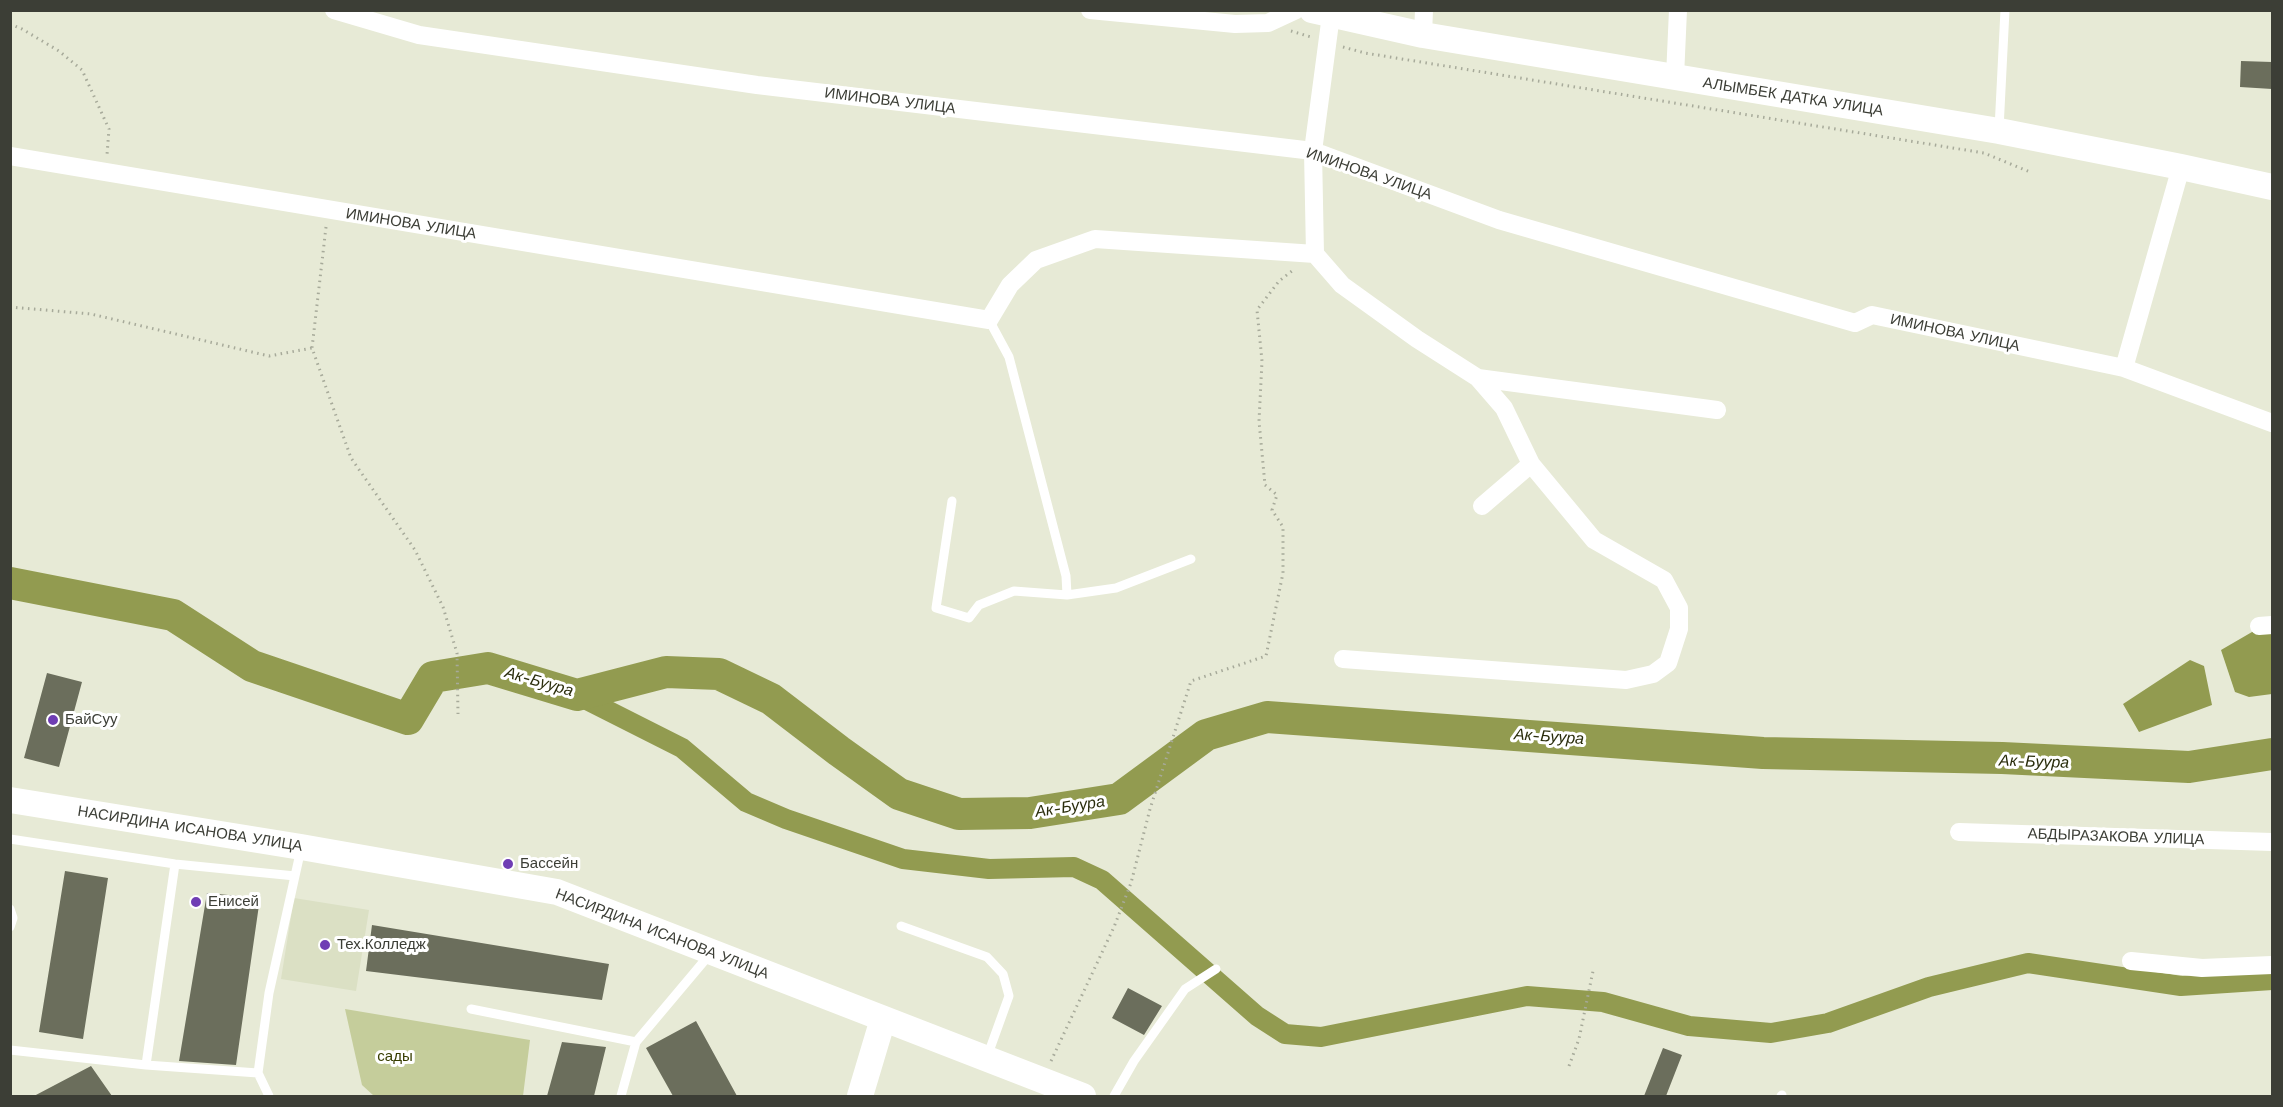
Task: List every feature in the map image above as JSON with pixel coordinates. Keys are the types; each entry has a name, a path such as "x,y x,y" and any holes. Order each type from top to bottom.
{"main road":[{"name":"АЛЫМБЕК ДАТКА УЛИЦА","path":"1322,13 1424,23 1675,77 1999,131 2181,166 2272,187"},
{"name":"НАСИРДИНА ИСАНОВА УЛИЦА","path":"10,800 301,846 557,892 1078,1096"},
{"path":"860,1096 884,1019"}],"street":[{"name":"ИМИНОВА УЛИЦА","path":"334,10 419,35 734,81 1313,151 1499,220 1855,323 1872,315 2124,368 2272,423"},
{"path":"1090,10 1235,24 1268,23 1296,10"},
{"path":"1675,77 1678,10"},
{"path":"1322,13 1327,42 1313,151 1315,254 1342,285 1417,339 1478,378 1504,408 1531,464 1594,540 1664,580 1679,608 1679,629 1668,663 1653,674 1626,680 1343,659"},
{"name":"ИМИНОВА УЛИЦА","path":"10,156 989,320"},
{"path":"2124,368 2181,166"},
{"path":"989,320 1010,285 1036,260 1095,239 1315,254"},
{"path":"1478,378 1717,410"},
{"path":"1482,506 1531,464"},
{"name":"АБДЫРАЗАКОВА УЛИЦА","path":"1959,832 2272,842"},
{"path":"2131,962 2202,968 2272,965"}],"lane":[{"path":"1999,131 2005,10"},
{"path":"989,320 1009,357 1066,576 1067,595"},
{"path":"952,501 936,608 969,618 979,605 1014,591 1067,595 1116,588 1191,559"},
{"path":"10,839 175,864 295,876"},
{"path":"269,1096 258,1073 269,993 301,846"},
{"path":"146,1065 175,864"},
{"path":"10,909 13,918 10,927"},
{"path":"901,926 987,957 1003,974 1009,996 986,1059"},
{"path":"621,1096 636,1042 712,952"},
{"path":"1114,1096 1134,1061 1185,989 1216,969"},
{"path":"471,1010 636,1042"},
{"path":"10,1050 146,1065 258,1073"}],"path":[{"path":"1262,23 1365,53 1984,153 2030,172"},
{"path":"10,24 59,51 82,70 109,129 107,172"},
{"path":"328,210 312,348 351,458 415,550 443,607 457,653 458,714"},
{"path":"1041,1080 1114,927 1131,883 1150,809 1191,681 1266,656 1283,573 1283,527 1272,510 1277,495 1265,485 1259,421 1262,361 1257,310 1279,281 1315,254"},
{"path":"10,308 91,314 268,356 312,348"},
{"path":"1569,1066 1579,1039 1593,971"}],"shaded area":[{"path":"2272,631 2272,694 2249,697 2235,692 2221,650 2252,632"},
{"path":"2190,660 2204,666 2212,705 2139,732 2123,704"},
{"name":"Тех.Колледж","path":"294,898 369,910 356,991 281,979"}],"green space":[{"name":"сады","path":"345,1009 530,1040 523,1096 374,1096 362,1085"}],"building":[{"path":"2241,61 2272,62 2272,89 2240,87"},
{"name":"БайСуу","path":"47,673 82,682 59,767 24,758"},
{"path":"65,871 108,878 83,1039 39,1032"},
{"path":"207,893 260,898 236,1065 179,1061"},
{"path":"372,925 609,964 602,1000 366,971"},
{"path":"1128,988 1162,1006 1144,1035 1112,1018"},
{"path":"696,1021 737,1096 673,1096 646,1048"},
{"path":"562,1042 606,1047 594,1096 547,1096"},
{"path":"1663,1048 1682,1055 1666,1096 1644,1096"},
{"path":"91,1066 112,1096 34,1096"}],"waterway":[{"name":"Ак-Буура","path":"10,583 173,615 252,666 408,719 433,677 488,668 577,695 666,672 719,674 771,699 899,794 959,814 1030,813 1119,799 1206,735 1267,717 1763,753 2002,758 2189,767 2272,754"},
{"path":"577,695 682,748 746,802 786,819 903,859 989,869 1074,867 1102,880 1257,1016 1285,1034 1321,1037 1527,996 1603,1002 1689,1026 1771,1033 1828,1023 1929,987 2028,963 2181,986 2272,980"}],"place":[{"name":"БайСуу","path":"53,720"},
{"name":"Бассейн","path":"508,864"},
{"name":"Енисей","path":"196,902"},
{"name":"Тех.Колледж","path":"325,945"}]}
